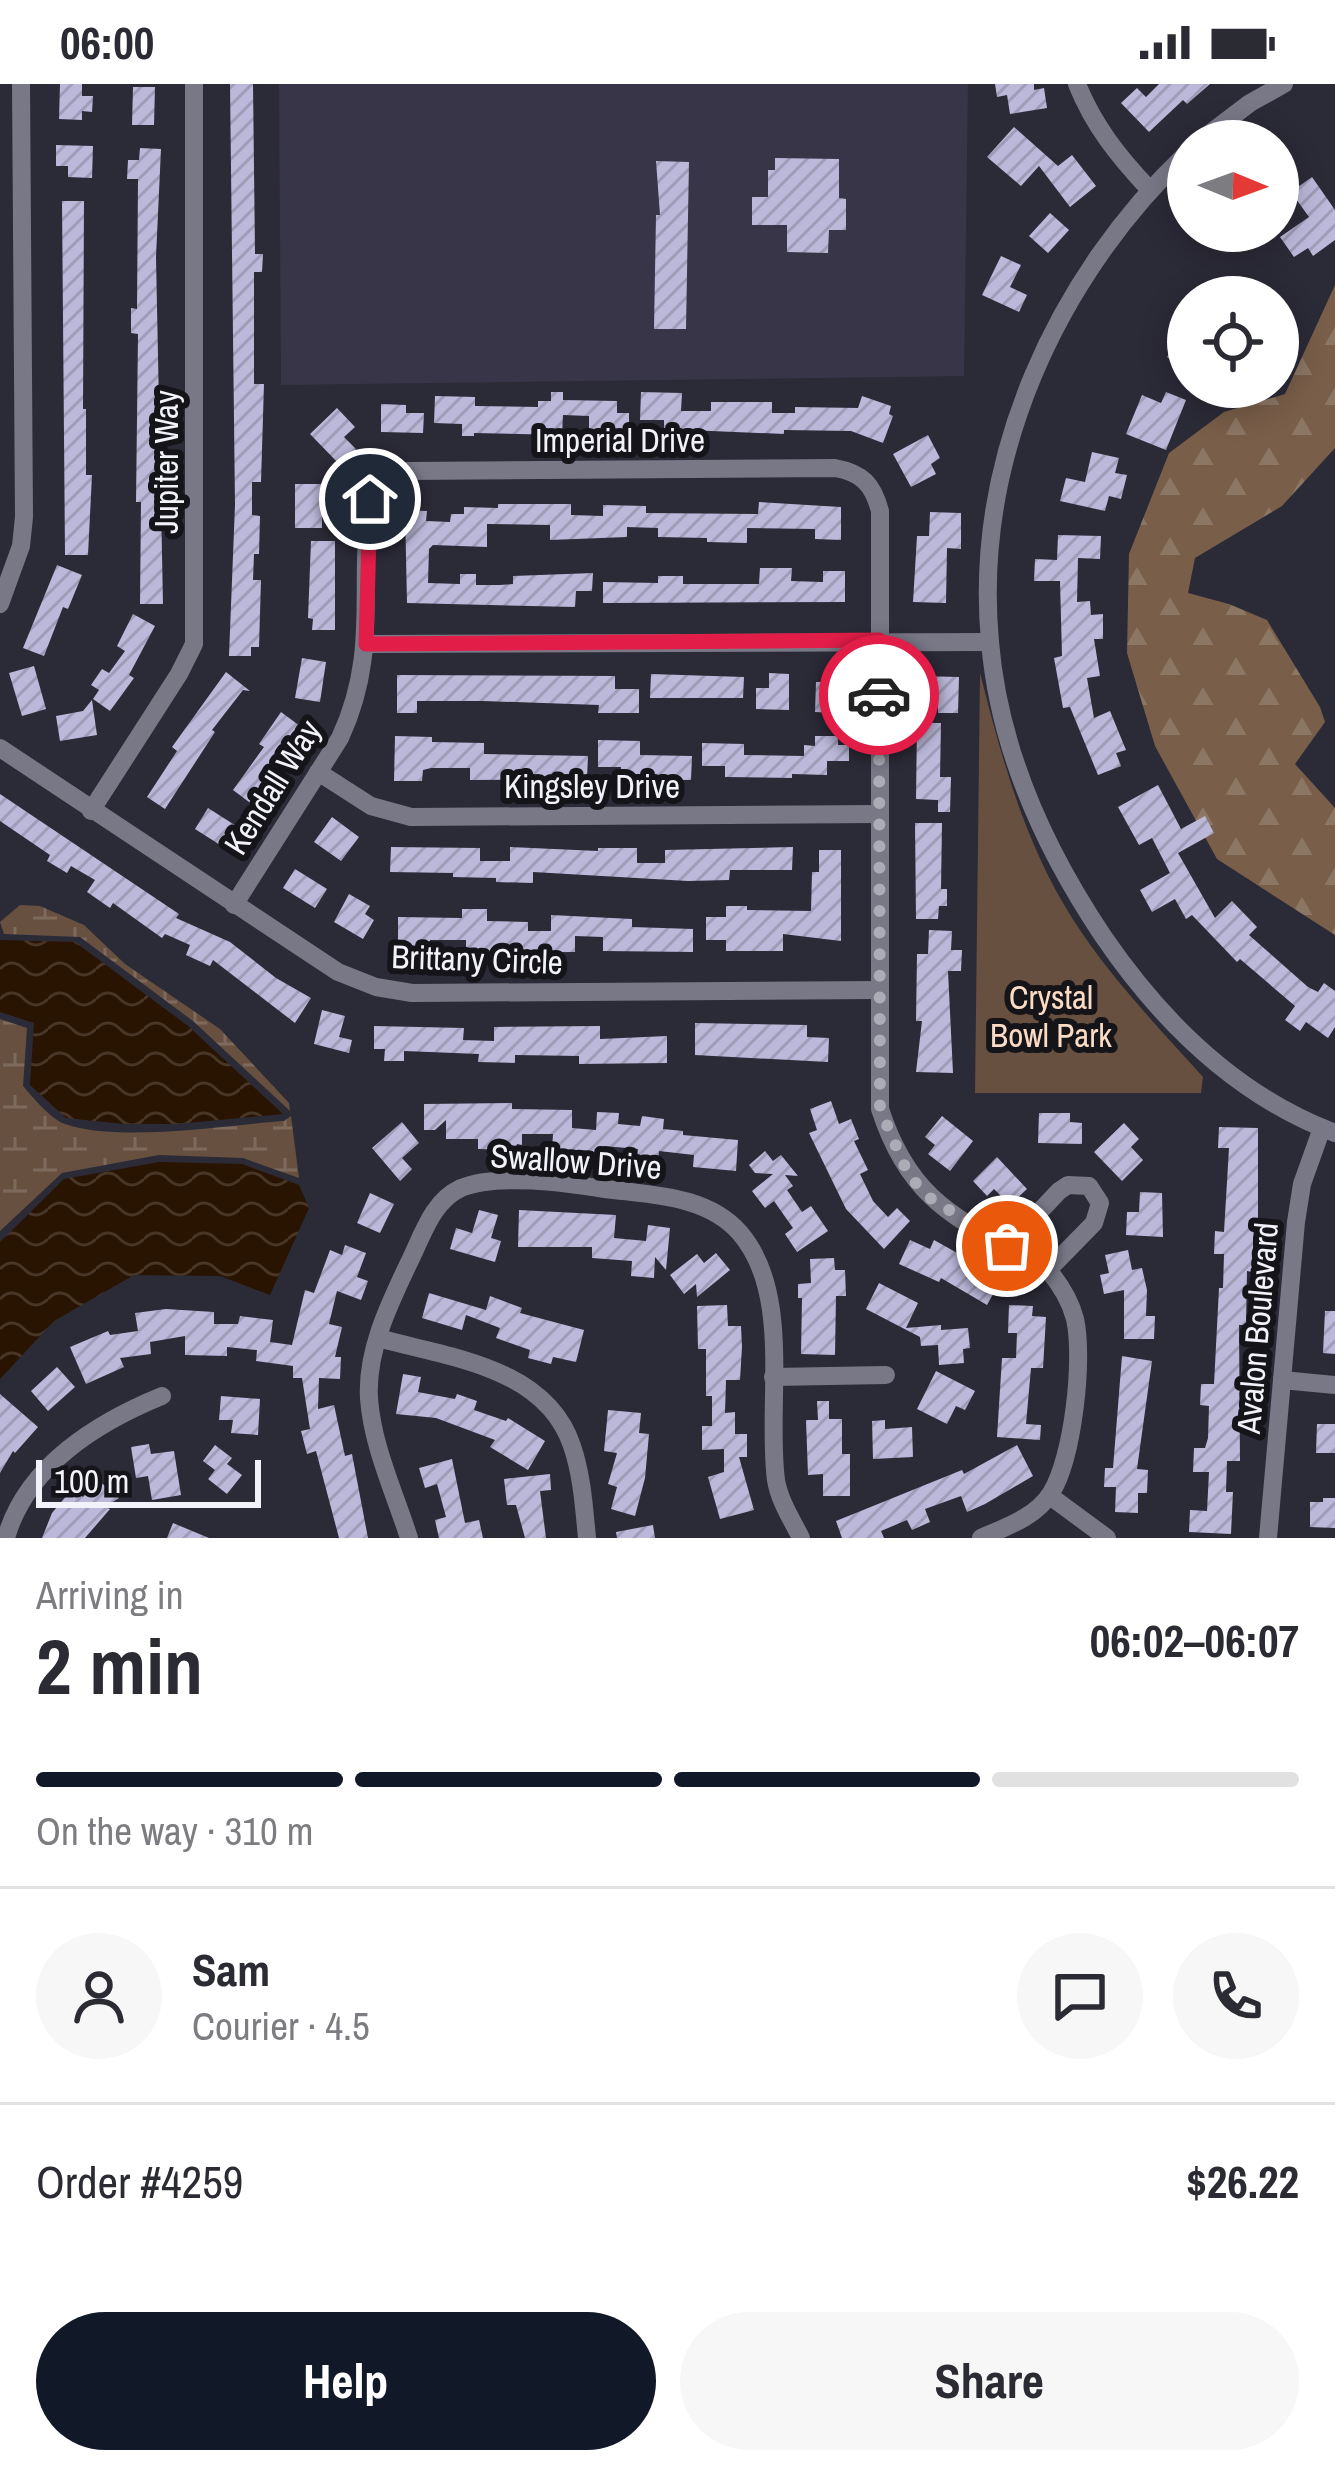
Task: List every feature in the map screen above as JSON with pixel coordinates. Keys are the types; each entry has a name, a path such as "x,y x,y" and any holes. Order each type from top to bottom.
{"street":[{"path":"0,604 21,546 24,517 21,84"},
{"name":"Jupiter Way","path":"91,811 194,644 194,84"},
{"path":"1077,84 1090,116 1113,150 1149,189"},
{"path":"1228,120 1284,84"},
{"path":"1167,172 1092,262 1058,317 1017,421 992,538 990,642 1020,778 1045,840 1113,950 1199,1051 1256,1093 1329,1130"},
{"name":"Imperial Drive","path":"378,486 408,471 836,468 863,478 875,492 880,512 879,640"},
{"name":"Kendall Way","path":"234,905 352,712 366,644 370,499 378,486"},
{"path":"879,640 880,1109 909,1176 930,1198 1048,1270 1068,1300 1078,1345 1067,1448 1049,1496 1012,1525 982,1538"},
{"path":"366,644 990,642"},
{"name":"Brittany Circle","path":"0,748 338,972 376,987 412,993 878,990"},
{"name":"Kingsley Drive","path":"318,772 370,806 411,817 879,814"},
{"name":"Avalon Boulevard","path":"1268,1538 1296,1222 1302,1184 1329,1130"},
{"name":"Swallow Drive","path":"409,1538 374,1431 369,1399 378,1337 433,1213 455,1190 493,1180 679,1198 712,1210 735,1227 763,1271 770,1301 776,1483 801,1538"},
{"path":"1007,1246 1059,1191 1068,1185 1089,1186 1100,1203 1094,1223 1048,1270"},
{"path":"378,1337 496,1370 532,1390 558,1414 578,1466 587,1538"},
{"path":"773,1377 886,1376"},
{"path":"1282,1380 1335,1385"},
{"path":"6,1538 21,1503 49,1467 114,1416 162,1396"},
{"path":"1049,1496 1107,1538"}],"shaded area":[{"path":"279,84 968,84 964,376 281,385"}],"green space":[{"path":"1335,285 1335,448 1282,506 1195,558 1188,593 1267,620 1320,707 1325,722 1295,764 1335,808 1335,935 1217,859 1155,746 1127,653 1129,554 1169,453 1224,412 1299,408 1299,363"},
{"name":"Crystal Bowl Park","path":"980,673 1017,801 1057,892 1103,962 1203,1077 1201,1093 975,1093"},
{"path":"20,905 40,906 84,925 125,964 220,1029 289,1103 290,1111 193,1021 80,937 4,934 0,922"},
{"path":"0,1019 27,1028 23,1086 65,1124 143,1132 284,1121 291,1116 299,1178 243,1158 159,1155 62,1173 0,1231"}],"water":[{"path":"0,940 75,942 188,1026 283,1114 177,1124 66,1118 30,1085 34,1023 0,1012"},
{"path":"159,1162 242,1164 299,1185 309,1208 270,1295 220,1276 134,1275 54,1321 0,1379 0,1242 64,1179"}],"building":[{"path":"60,84 82,84 82,96 93,96 92,112 82,111 82,120 59,119"},
{"path":"230,84 253,84 255,254 263,254 262,272 254,272 254,384 264,384 261,482 252,482 252,515 260,516 253,580 261,580 259,647 251,647 251,656 229,656 235,505"},
{"path":"995,84 1044,88 1047,108 1010,114 1007,95 997,97"},
{"path":"1159,84 1210,84 1187,104 1183,100 1149,132 1121,103 1137,88 1146,97"},
{"path":"133,87 155,87 154,125 132,125"},
{"path":"1014,127 1058,166 1072,155 1096,186 1070,207 1039,166 1021,186 987,157"},
{"path":"56,145 93,146 92,178 68,177 68,166 56,166"},
{"path":"140,148 161,149 156,257 163,604 140,604 138,334 131,333 131,308 137,309 138,179 127,179 128,160 139,160"},
{"path":"775,158 839,159 839,198 846,199 846,230 829,230 828,253 787,252 787,225 752,225 752,197 768,197 768,170 775,170"},
{"path":"656,161 689,162 686,329 654,329 656,215 660,215"},
{"path":"1312,177 1335,210 1335,240 1313,256 1308,248 1294,257 1290,252 1299,252 1299,224 1309,217 1299,203 1299,186"},
{"path":"62,201 84,201 83,409 86,475 92,475 88,555 65,555"},
{"path":"1050,213 1069,230 1048,253 1029,236"},
{"path":"1001,256 1021,265 1010,287 1027,295 1019,312 982,295"},
{"path":"551,392 563,392 563,400 617,401 617,413 629,413 629,435 589,434 589,416 563,415 562,435 462,436 462,424 434,423 435,396 475,397 475,406 538,407 538,401 551,401"},
{"path":"641,392 682,393 681,411 711,411 711,402 772,402 772,413 795,413 795,407 858,408 862,396 891,406 893,416 883,443 851,431 784,430 784,434 664,429 664,420 640,420"},
{"path":"1166,392 1167,408 1183,408 1166,450 1126,434 1142,395 1161,403"},
{"path":"381,404 406,405 406,413 424,413 423,433 381,432"},
{"path":"337,408 355,427 344,437 356,449 340,465 310,434"},
{"path":"928,435 940,458 931,464 936,474 911,487 893,454"},
{"path":"1092,452 1119,458 1115,473 1127,475 1121,499 1109,496 1105,511 1060,501 1066,478 1085,482"},
{"path":"295,484 335,484 335,504 322,504 322,528 295,528"},
{"path":"759,502 841,507 841,540 815,539 815,529 747,528 747,543 707,542 707,538 658,537 658,528 627,527 627,537 550,540 550,525 487,524 487,547 433,545 429,549 428,583 460,584 460,574 476,574 476,585 500,585 513,584 513,576 593,573 592,591 576,591 575,607 407,603 405,510 427,511 426,521 450,522 451,514 464,514 464,507 498,508 498,504 571,504 571,515 603,516 603,505 646,506 646,513 758,514"},
{"path":"930,512 961,513 961,549 947,548 946,603 913,602 917,536 929,536"},
{"path":"1058,535 1101,536 1100,559 1078,558 1077,602 1090,601 1091,615 1103,614 1103,639 1094,639 1100,676 1087,678 1094,718 1110,711 1126,750 1116,753 1121,766 1098,775 1070,707 1063,708 1054,658 1062,656 1060,581 1034,581 1035,559 1057,560"},
{"path":"311,541 335,541 335,630 312,630 313,619 308,618"},
{"path":"57,565 82,575 68,609 63,607 44,656 23,648"},
{"path":"760,568 792,568 791,581 823,582 823,571 845,571 845,602 603,603 603,582 658,583 658,576 683,576 683,584 759,584"},
{"path":"133,614 155,626 129,675 134,678 110,711 93,699 99,690 91,685 102,669 109,673 125,651 117,646"},
{"path":"302,658 326,662 320,702 295,698"},
{"path":"34,666 46,709 22,716 9,673"},
{"path":"226,672 250,691 243,690 212,730 215,732 165,809 147,797 177,751 172,747"},
{"path":"769,673 789,674 789,710 756,709 756,688 769,688"},
{"path":"651,674 744,677 743,698 650,698"},
{"path":"397,675 615,676 615,689 639,689 639,713 598,713 599,705 417,701 417,713 397,713"},
{"path":"919,676 959,677 958,713 938,713 938,700 918,700"},
{"path":"816,682 839,682 839,713 815,712"},
{"path":"92,700 97,735 60,741 56,716 83,711"},
{"path":"281,712 304,729 253,805 233,790 264,747 259,744"},
{"path":"917,723 941,723 940,777 951,777 950,812 938,812 938,800 916,799"},
{"path":"395,736 484,743 484,754 588,756 587,779 470,780 470,768 431,768 423,770 422,781 394,781"},
{"path":"815,736 838,736 838,745 849,745 849,761 827,761 827,775 792,774 792,778 725,777 725,766 702,766 702,743 744,744 744,755 804,756 804,745 815,746"},
{"path":"598,740 640,741 640,755 692,756 691,780 620,779 621,767 598,767"},
{"path":"1158,785 1181,829 1205,816 1214,833 1178,853 1215,918 1232,901 1257,927 1249,935 1308,987 1318,992 1324,983 1335,991 1335,1027 1328,1038 1306,1022 1300,1031 1285,1020 1295,1006 1240,959 1237,962 1192,915 1186,919 1175,899 1152,912 1140,890 1170,873 1152,838 1139,845 1118,807"},
{"path":"0,794 179,914 176,918 230,942 311,998 295,1023 213,960 210,966 186,955 190,945 165,934 162,938 113,903 110,908 87,892 95,880 71,866 67,873 47,861 50,855 0,821"},
{"path":"208,808 241,829 228,850 195,829"},
{"path":"332,817 359,837 341,861 314,842"},
{"path":"915,823 942,823 941,889 947,889 947,906 939,906 938,919 916,919"},
{"path":"391,847 480,848 480,861 510,861 510,847 637,848 637,863 665,863 665,850 793,847 792,870 730,870 729,880 533,872 533,883 453,877 453,873 390,872"},
{"path":"819,850 841,850 841,941 783,934 783,951 726,951 726,940 706,940 706,917 726,917 726,906 811,911 812,872 819,872"},
{"path":"295,869 327,889 315,908 283,888"},
{"path":"349,894 370,906 365,914 374,920 363,939 334,922"},
{"path":"462,909 487,909 487,921 528,922 528,931 551,931 551,915 632,919 632,927 693,929 693,952 603,951 603,937 575,936 575,952 466,953 466,940 398,946 398,917 462,918"},
{"path":"929,930 952,931 951,950 962,950 961,971 948,971 953,1073 916,1072 922,1021 916,1021 917,954 928,954"},
{"path":"322,1010 345,1016 339,1037 352,1040 349,1053 314,1044"},
{"path":"695,1023 807,1025 807,1037 829,1038 828,1062 695,1055"},
{"path":"374,1026 464,1028 463,1040 494,1041 494,1027 600,1026 600,1039 667,1036 667,1063 579,1064 579,1056 515,1055 515,1063 478,1062 479,1054 404,1051 404,1061 384,1061 385,1049 374,1049"},
{"path":"831,1101 839,1124 851,1119 859,1139 854,1141 868,1170 860,1174 873,1201 888,1217 897,1208 910,1221 884,1249 846,1209 809,1133 817,1130 810,1109"},
{"path":"512,1103 512,1109 572,1110 572,1128 596,1130 597,1112 619,1113 618,1124 640,1126 642,1116 664,1119 663,1129 683,1131 683,1135 738,1140 736,1171 693,1167 694,1155 659,1151 658,1163 636,1160 638,1149 604,1146 603,1155 552,1150 553,1134 522,1134 522,1145 517,1144 515,1150 478,1149 478,1139 446,1139 446,1120 435,1130 424,1130 424,1104"},
{"path":"1039,1113 1070,1113 1070,1122 1082,1123 1082,1144 1038,1143"},
{"path":"942,1116 973,1141 950,1171 928,1154 935,1145 925,1137"},
{"path":"402,1122 419,1143 402,1158 412,1169 400,1181 372,1148"},
{"path":"1124,1123 1139,1139 1131,1147 1143,1160 1122,1181 1094,1152"},
{"path":"1219,1127 1258,1128 1258,1223 1254,1223 1252,1272 1247,1271 1246,1325 1239,1325 1240,1461 1227,1461 1226,1492 1233,1492 1231,1534 1189,1532 1190,1510 1207,1511 1209,1472 1193,1472 1194,1448 1205,1448 1208,1438 1209,1406 1200,1405 1201,1384 1214,1384 1219,1288 1223,1288 1224,1254 1214,1254 1215,1231 1224,1232 1229,1148 1218,1148"},
{"path":"765,1151 773,1161 781,1155 798,1176 785,1175 793,1186 787,1190 802,1212 811,1206 828,1231 797,1252 785,1234 793,1228 774,1201 765,1208 752,1191 773,1174 755,1173 749,1165"},
{"path":"997,1157 1027,1189 1010,1205 994,1189 987,1196 973,1181"},
{"path":"1140,1192 1162,1193 1163,1237 1126,1235 1127,1212 1139,1212"},
{"path":"370,1193 394,1204 380,1233 357,1223"},
{"path":"479,1210 498,1215 491,1238 501,1241 495,1262 450,1249 456,1228 472,1233"},
{"path":"519,1210 616,1215 614,1238 646,1241 648,1225 670,1228 666,1270 655,1257 654,1278 631,1276 632,1261 592,1258 592,1247 518,1247"},
{"path":"910,1240 930,1249 934,1240 1002,1278 987,1305 941,1278 939,1282 899,1264"},
{"path":"345,1245 366,1253 357,1277 368,1281 361,1300 337,1291 329,1324 342,1327 335,1357 341,1357 340,1379 319,1378 318,1409 334,1405 345,1456 352,1454 368,1538 339,1538 316,1451 307,1454 301,1431 310,1429 302,1378 293,1378 293,1366 256,1361 257,1350 227,1347 227,1356 185,1355 185,1336 150,1342 151,1354 120,1358 124,1367 86,1384 70,1347 108,1331 110,1335 138,1331 135,1313 166,1309 214,1312 214,1324 238,1324 240,1316 273,1320 270,1342 292,1345 305,1290 314,1293 330,1250 342,1255"},
{"path":"1128,1250 1132,1270 1142,1268 1146,1316 1155,1316 1154,1339 1124,1339 1124,1290 1104,1294 1100,1275 1109,1273 1105,1255"},
{"path":"716,1253 730,1270 697,1297 696,1284 684,1294 670,1275 697,1254 704,1263"},
{"path":"834,1258 835,1270 845,1270 846,1296 836,1296 835,1355 801,1354 798,1284 811,1283 810,1259"},
{"path":"879,1283 918,1303 906,1328 968,1328 970,1348 963,1349 964,1363 939,1365 938,1345 921,1346 920,1337 866,1309"},
{"path":"429,1293 486,1310 490,1296 522,1308 520,1313 584,1330 576,1362 553,1357 551,1364 528,1358 530,1350 496,1338 500,1328 466,1315 462,1330 422,1318"},
{"path":"727,1305 728,1326 741,1326 742,1347 740,1380 726,1380 725,1413 735,1412 735,1434 747,1434 747,1457 739,1457 754,1510 720,1519 708,1477 724,1472 724,1449 702,1450 702,1426 712,1426 712,1396 706,1396 706,1349 698,1349 697,1306"},
{"path":"1009,1305 1033,1306 1032,1316 1046,1317 1043,1368 1031,1368 1026,1424 1041,1425 1040,1440 997,1437 1002,1358 1016,1358 1017,1333 1008,1333"},
{"path":"1325,1311 1335,1311 1335,1354 1323,1353"},
{"path":"1122,1356 1152,1361 1137,1469 1148,1470 1147,1493 1138,1493 1138,1513 1115,1512 1116,1487 1104,1487 1105,1468 1113,1468"},
{"path":"57,1367 75,1387 48,1411 31,1391"},
{"path":"936,1371 975,1391 965,1410 956,1406 947,1424 917,1409"},
{"path":"403,1374 421,1377 418,1392 455,1399 457,1394 477,1401 474,1410 508,1418 545,1441 528,1470 490,1447 495,1440 436,1418 396,1414"},
{"path":"0,1394 38,1427 13,1451 0,1473"},
{"path":"221,1396 260,1399 258,1435 231,1433 233,1420 219,1420"},
{"path":"817,1401 829,1401 829,1419 842,1419 842,1454 850,1454 850,1496 823,1496 823,1474 808,1475 806,1420 818,1420"},
{"path":"608,1410 641,1413 639,1433 649,1434 635,1516 611,1509 617,1487 608,1484 617,1453 604,1451"},
{"path":"885,1420 885,1429 912,1427 913,1457 873,1459 872,1421"},
{"path":"1317,1424 1335,1424 1335,1453 1316,1453"},
{"path":"149,1444 151,1454 174,1451 181,1495 152,1500 148,1476 136,1478 131,1447"},
{"path":"215,1445 232,1458 227,1464 242,1475 227,1494 208,1479 215,1470 203,1461"},
{"path":"1017,1445 1033,1476 985,1504 967,1512 961,1496 925,1509 930,1522 912,1530 907,1520 881,1531 884,1538 842,1538 836,1521 962,1470 964,1474"},
{"path":"452,1459 465,1523 479,1520 483,1538 439,1538 435,1520 446,1517 437,1484 425,1488 419,1468"},
{"path":"550,1474 551,1490 540,1491 546,1538 525,1538 516,1505 507,1505 504,1479"},
{"path":"98,1480 119,1498 105,1507 110,1509 85,1538 42,1538 52,1513 73,1488 83,1497"},
{"path":"1323,1498 1335,1498 1335,1528 1310,1527 1310,1502 1323,1502"},
{"path":"173,1523 209,1538 167,1538"},
{"path":"653,1525 655,1538 617,1538 616,1532"}],"way so far":[{"path":"879,695 880,1109 909,1176 958,1218 1007,1246"}],"route":[{"path":"370,499 366,644 879,640 879,695"}]}
